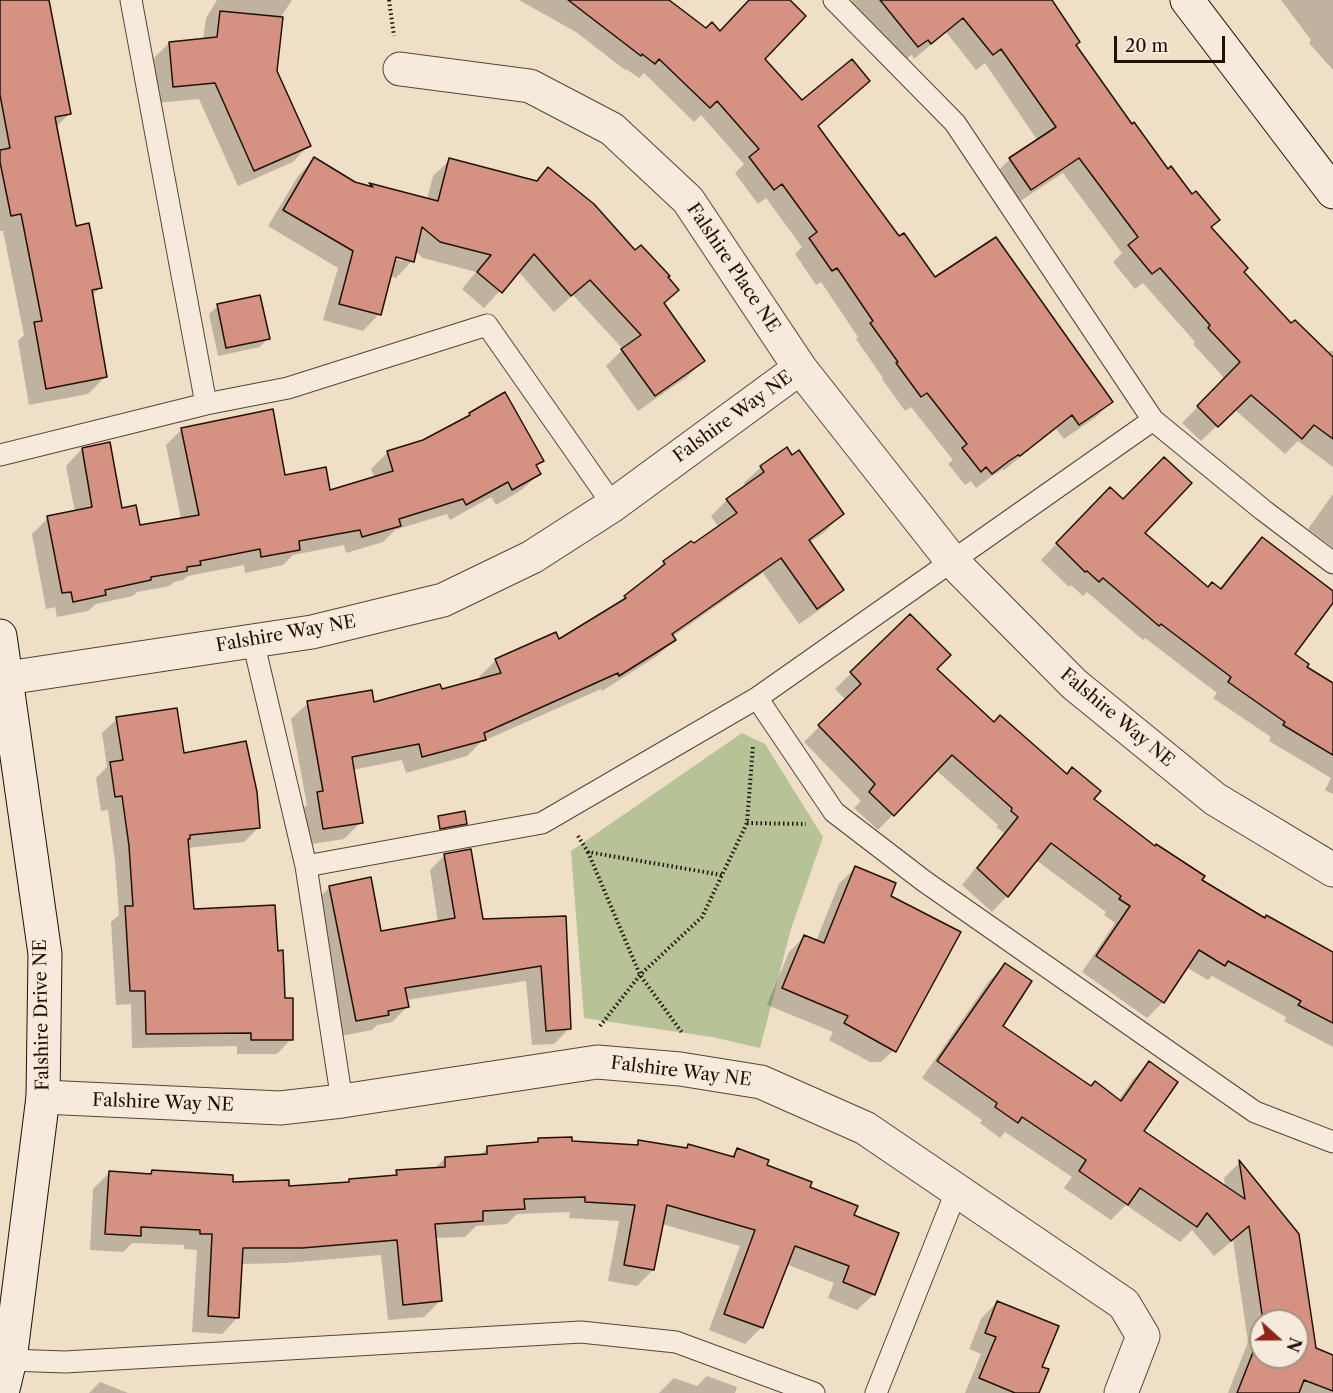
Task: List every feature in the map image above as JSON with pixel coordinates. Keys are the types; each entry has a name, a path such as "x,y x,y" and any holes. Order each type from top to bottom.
{"street":[{"path":"1189,1 1333,192"},
{"name":"Falshire Place NE","path":"400,69 530,86 612,129 688,200 800,368"},
{"name":"Falshire Way NE","path":"8,678 312,632 443,600 532,557 613,505 800,368 952,561 1074,684 1215,799 1333,870"},
{"name":"Falshire Drive NE","path":"0,636 8,678 45,954 43,1097 10,1360 2,1393"},
{"name":"Falshire Way NE","path":"43,1097 280,1108 342,1101 597,1062 680,1069 761,1082 865,1128 1124,1304 1143,1336 1121,1393"}],"lane":[{"path":"131,0 206,404"},
{"path":"834,0 955,123 1153,420 1263,510 1333,563"},
{"path":"0,455 206,404 288,388 487,325 613,505"},
{"path":"306,866 542,823 763,706 952,561 1153,420"},
{"path":"253,641 306,866 342,1101"},
{"path":"763,706 834,812 924,881 1256,1112 1333,1142"},
{"path":"876,1393 956,1192"},
{"path":"10,1360 65,1362 581,1332 676,1342 814,1393"}],"path":[{"path":"597,1062 596,1032 640,975 702,917 747,823 754,733 763,706"},
{"path":"563,811 588,852 640,975 687,1039 680,1069"},
{"path":"747,823 815,824 834,812"},
{"path":"588,852 722,875"}],"green space":[{"path":"742,733 765,744 823,837 791,929 760,1048 712,1037 584,1018 571,851"}],"building":[{"path":"0,0 49,0 71,114 55,117 76,226 89,223 102,288 92,290 107,377 46,389 34,322 42,321 21,214 11,216 0,162 0,150 10,148 0,95"},
{"path":"568,0 669,0 706,28 712,22 720,31 749,0 790,0 806,16 765,59 802,100 852,59 870,81 818,126 899,236 904,233 935,277 996,237 1113,402 1079,425 1072,415 1020,456 1018,455 992,474 986,467 981,472 962,448 967,444 927,393 921,397 896,363 898,362 870,323 873,321 837,268 832,271 809,238 817,232 782,184 774,190 749,157 759,149 717,101 710,108 659,59 655,64 642,54 641,56"},
{"path":"880,0 1052,0 1080,42 1076,45 1132,124 1134,122 1168,169 1171,166 1192,194 1196,191 1220,220 1211,227 1248,268 1244,272 1291,323 1295,320 1333,357 1333,439 1314,425 1302,439 1251,395 1218,427 1197,406 1240,362 1208,328 1210,325 1160,268 1152,274 1128,245 1138,237 1079,158 1031,190 1009,158 1056,127 1001,49 993,55 963,18 931,44 928,40 918,47"},
{"path":"220,11 283,17 277,71 311,146 254,171 215,83 173,87 169,42 217,37"},
{"path":"314,157 355,182 373,187 369,183 438,201 449,158 537,181 548,167 594,204 635,250 641,245 670,276 668,277 679,290 664,303 705,361 655,396 621,349 641,335 590,280 571,296 534,254 502,293 477,272 491,255 440,242 422,227 414,262 396,257 381,315 339,304 353,251 283,210"},
{"path":"260,295 270,339 226,348 217,304"},
{"path":"505,392 544,461 536,465 541,474 512,490 508,482 466,505 463,499 399,519 401,526 362,537 360,530 299,541 300,550 261,557 260,549 200,561 201,565 187,567 187,571 151,577 151,580 105,590 106,595 73,602 71,592 62,593 47,516 92,507 82,448 110,442 122,508 136,505 140,525 199,515 181,428 273,409 285,475 326,467 330,490 393,471 387,451 423,440 470,415 469,413"},
{"path":"787,447 792,455 799,450 844,514 809,540 844,590 817,609 781,558 672,634 676,640 619,676 618,673 484,733 486,740 422,757 419,744 352,757 363,823 323,829 317,792 323,791 307,701 372,690 374,702 440,684 442,689 501,673 495,659 556,632 559,639 626,598 624,596 665,564 663,561 737,513 726,499 764,472 760,466"},
{"path":"1164,457 1192,483 1145,533 1208,587 1212,582 1221,589 1262,537 1333,591 1333,603 1295,654 1309,664 1307,667 1333,683 1333,755 1283,725 1285,722 1228,682 1231,677 1161,624 1159,626 1103,578 1099,582 1087,571 1085,572 1056,543 1110,487 1123,499"},
{"path":"910,614 951,655 937,669 994,722 1000,715 1067,774 1072,767 1101,791 1094,799 1155,846 1156,844 1205,876 1202,880 1265,918 1266,915 1333,952 1333,1023 1298,1005 1301,1001 1228,961 1225,966 1199,950 1164,1003 1096,956 1130,906 1119,899 1121,896 1051,843 1008,897 977,868 1018,817 1011,811 1012,808 952,755 894,816 869,792 875,784 818,725 861,684 850,672"},
{"path":"177,708 184,753 246,741 257,792 260,828 190,835 188,839 194,909 275,905 278,951 283,950 285,998 293,998 293,1040 251,1040 251,1033 146,1034 145,991 130,991 125,906 133,906 129,846 122,796 115,797 110,762 123,760 116,717"},
{"path":"465,811 467,824 440,829 438,816"},
{"path":"471,849 483,919 566,916 571,1029 546,1031 541,966 405,988 409,1007 388,1011 389,1015 356,1021 329,886 371,877 381,931 455,918 444,854"},
{"path":"855,866 896,883 891,896 961,932 896,1052 844,1023 848,1016 782,988 804,935 824,943"},
{"path":"1005,963 1032,981 1003,1026 1091,1086 1095,1081 1121,1101 1149,1061 1178,1082 1144,1131 1245,1199 1239,1160 1299,1234 1316,1348 1333,1355 1333,1391 1304,1380 1299,1393 1237,1393 1249,1362 1249,1369 1309,1369 1309,1309 1261,1309 1249,1226 1231,1241 1207,1213 1197,1227 1140,1188 1128,1205 1079,1171 1086,1160 1022,1117 1018,1123 995,1107 997,1103 937,1061"},
{"path":"572,1137 572,1141 638,1145 638,1140 687,1148 688,1144 734,1157 737,1148 769,1160 767,1165 812,1182 810,1187 858,1206 854,1215 899,1233 875,1295 843,1282 849,1266 795,1246 763,1328 724,1314 755,1230 667,1205 654,1270 624,1265 635,1205 585,1202 585,1197 524,1199 525,1209 483,1211 483,1221 435,1224 442,1301 403,1305 397,1240 302,1248 243,1248 239,1318 208,1316 212,1234 200,1234 200,1230 141,1227 141,1236 105,1234 109,1171 151,1174 152,1170 233,1175 233,1182 289,1180 289,1186 349,1182 349,1179 397,1175 396,1170 445,1167 445,1157 487,1154 487,1146 538,1142 538,1138"},
{"path":"997,1301 1059,1326 1042,1367 1049,1369 1039,1393 1015,1393 979,1378 996,1337 985,1333"}]}
